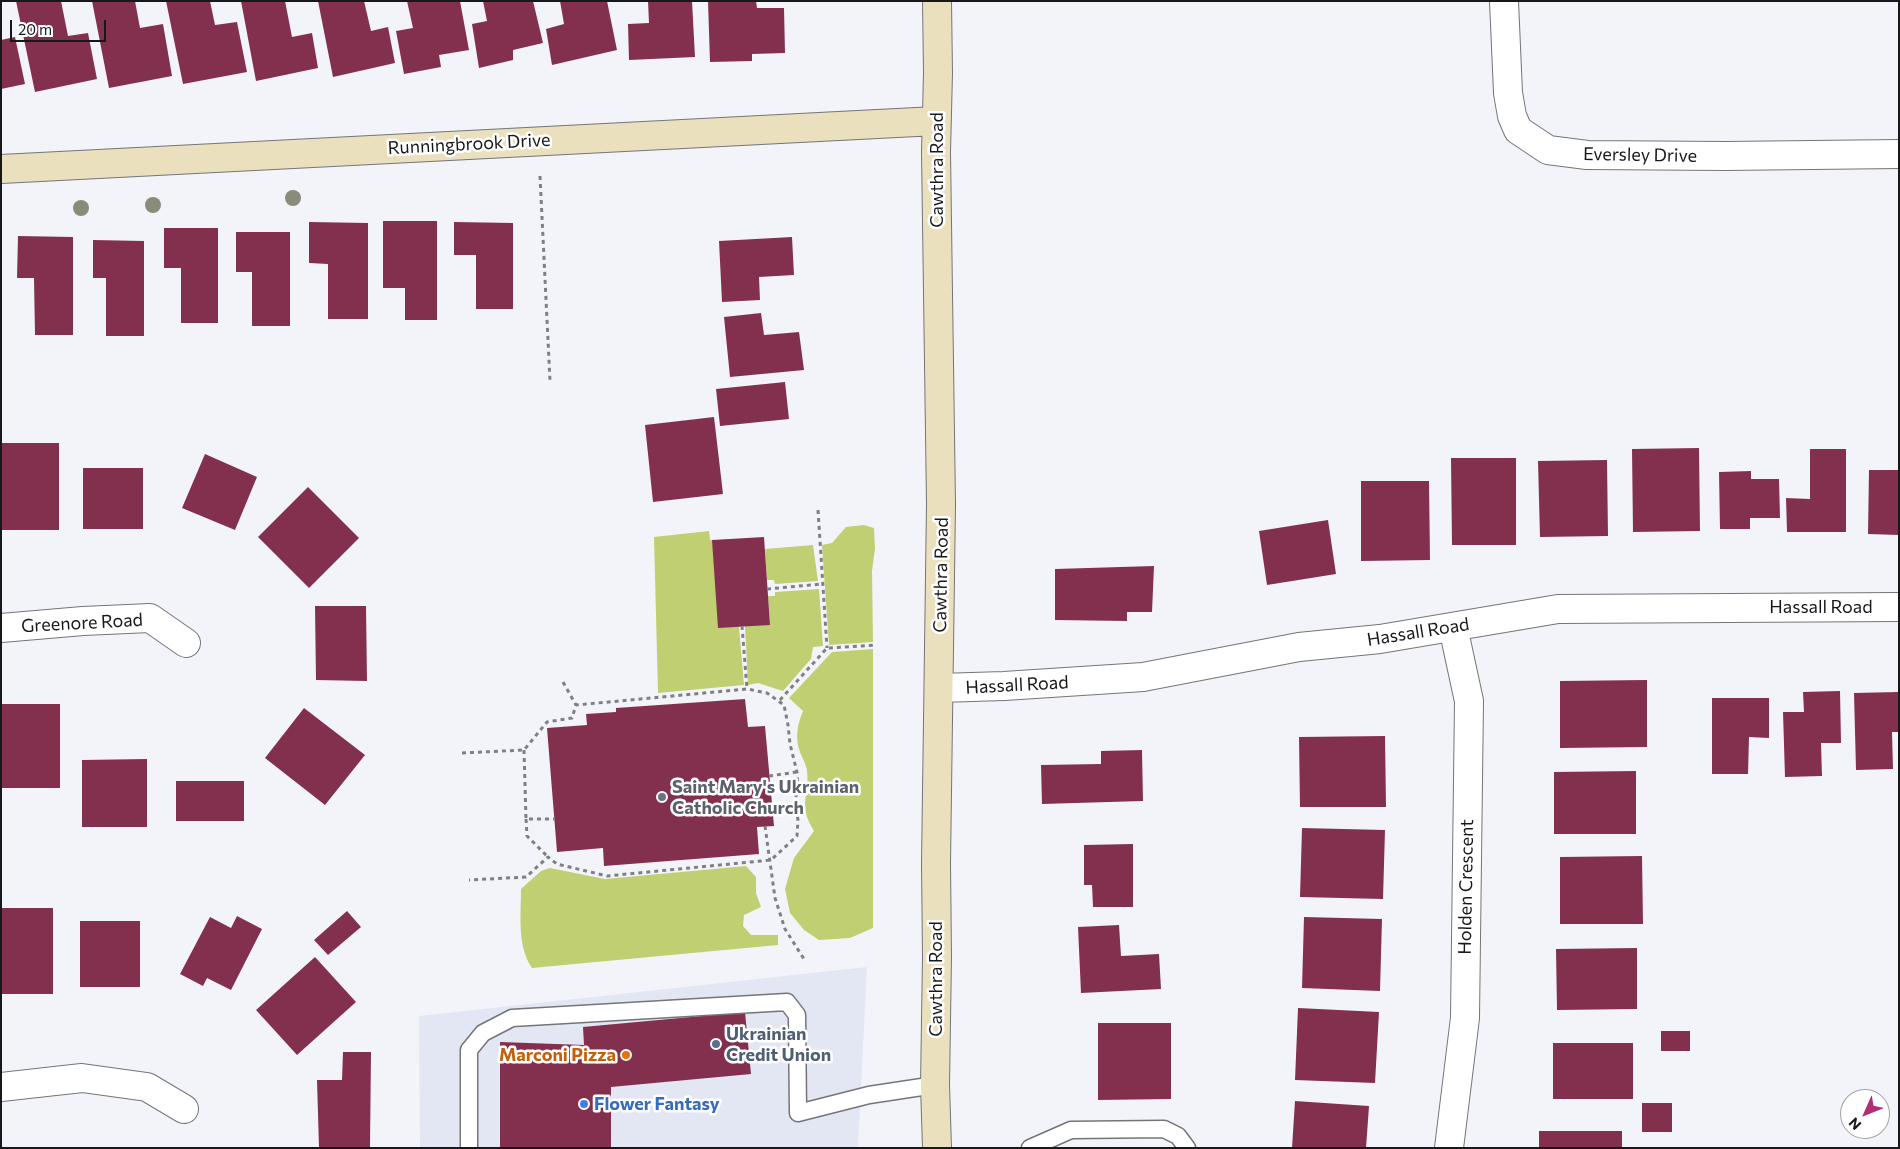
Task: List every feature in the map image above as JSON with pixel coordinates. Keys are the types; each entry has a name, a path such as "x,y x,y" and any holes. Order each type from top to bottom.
{"main road":[{"name":"Cawthra Road","path":"937,1 938,73 936,121 941,504 940,688 936,864 938,957 935,1085 937,1148"},
{"name":"Runningbrook Drive","path":"1,169 936,121"}],"street":[{"name":"Eversley Drive","path":"1504,1 1508,93 1512,116 1518,130 1548,150 1587,155 1899,154"},
{"name":"Hassall Road","path":"940,688 1144,677 1299,647 1380,639 1558,609 1899,607"},
{"name":"Greenore Road","path":"1,628 150,618 186,643"},
{"name":"Holden Crescent","path":"1449,1148 1465,1018 1469,701 1453,627"},
{"path":"1,1087 82,1078 147,1087 184,1109"}],"lane":[{"path":"469,1148 469,1050 483,1033 512,1018 787,1002 797,1015 798,1113 869,1095 935,1085"},
{"path":"1030,1148 1071,1130 1164,1129 1178,1136 1187,1148"}],"path":[{"path":"540,176 550,381"},
{"path":"818,510 827,648"},
{"path":"767,589 822,584"},
{"path":"742,626 746,689"},
{"path":"780,700 827,648 876,645"},
{"path":"563,682 576,705 572,718 547,722 524,750 527,836 557,864 607,876 771,860 797,836 798,820 795,799 798,790 797,772 790,744 784,705 780,700 767,693 746,689 576,705"},
{"path":"462,753 524,750"},
{"path":"769,776 797,772"},
{"path":"526,819 554,819"},
{"path":"765,826 775,898 785,929 804,959"},
{"path":"469,880 526,877 548,857"}],"shaded area":[{"path":"867,967 858,1148 420,1148 419,1016"}],"green space":[{"path":"864,525 874,528 875,549 872,571 873,642 829,645 822,545 832,543 846,527"},
{"path":"709,531 710,540 712,540 739,627 744,685 658,693 654,537"},
{"path":"813,545 818,581 775,584 774,580 767,580 765,549"},
{"path":"819,589 823,646 813,647 811,659 783,691 758,683 748,685 745,626 770,624 768,596 775,596 775,592"},
{"path":"873,649 873,928 850,938 819,940 804,930 790,913 785,889 794,858 814,831 806,814 807,771 797,739 798,725 803,711 789,698 832,652"},
{"path":"746,866 756,877 756,893 761,907 744,915 743,926 751,935 778,935 778,945 532,968 527,959 521,930 521,889 541,871 550,868 605,879"}],"building":[{"path":"16,1 61,1 68,36 88,33 97,79 35,92"},
{"path":"92,1 135,1 140,28 163,24 172,76 109,88"},
{"path":"166,1 210,1 215,25 237,22 247,72 183,84"},
{"path":"241,1 285,1 292,37 312,33 318,68 256,81"},
{"path":"318,1 364,1 371,31 388,27 395,63 333,77"},
{"path":"407,1 460,1 469,50 439,55 441,67 404,74 396,31 413,28"},
{"path":"483,1 533,1 543,43 513,50 513,60 479,68 472,24 487,21"},
{"path":"560,1 607,1 617,50 552,65 546,29 564,24"},
{"path":"648,1 692,1 695,57 629,60 628,24 649,23"},
{"path":"708,1 756,1 757,8 784,8 785,53 752,54 752,61 710,62"},
{"path":"15,37 25,84 1,89 1,40"},
{"path":"383,221 437,221 437,320 405,320 405,288 383,288"},
{"path":"309,222 368,223 368,319 328,319 328,264 309,263"},
{"path":"454,222 513,223 513,309 476,309 476,255 454,255"},
{"path":"164,228 218,228 218,323 181,323 181,268 164,268"},
{"path":"236,232 290,232 290,326 252,326 252,272 236,272"},
{"path":"18,236 73,237 73,335 35,335 34,278 17,278"},
{"path":"792,237 794,275 759,277 760,300 722,302 719,241"},
{"path":"93,240 144,241 144,336 106,336 106,278 93,278"},
{"path":"761,313 764,335 799,332 804,370 730,377 724,317"},
{"path":"785,382 789,419 720,426 716,389"},
{"path":"714,417 723,494 653,502 645,425"},
{"path":"1,443 59,443 59,530 1,530"},
{"path":"1699,448 1700,531 1633,532 1632,449"},
{"path":"1810,449 1846,449 1846,532 1787,532 1786,498 1810,499"},
{"path":"205,454 257,477 235,530 182,508"},
{"path":"1451,458 1516,458 1516,545 1452,545"},
{"path":"1607,460 1608,536 1540,537 1538,461"},
{"path":"83,468 143,468 143,529 83,529"},
{"path":"1869,470 1899,470 1899,535 1868,534"},
{"path":"1751,471 1751,479 1779,479 1780,518 1750,518 1750,529 1720,529 1719,472"},
{"path":"1361,481 1429,481 1430,560 1361,561"},
{"path":"308,487 359,538 309,588 258,537"},
{"path":"1328,520 1336,574 1267,585 1259,531"},
{"path":"764,537 770,625 718,628 712,540"},
{"path":"1154,566 1152,612 1127,612 1127,621 1055,620 1055,569"},
{"path":"315,606 366,606 367,681 316,680"},
{"path":"1647,680 1647,747 1560,748 1560,681"},
{"path":"1840,691 1841,743 1821,743 1822,776 1785,777 1783,712 1804,712 1803,692"},
{"path":"1899,692 1899,732 1892,732 1893,769 1856,770 1854,693"},
{"path":"1712,698 1769,698 1769,738 1749,737 1748,774 1712,774"},
{"name":"Saint Mary's Ukrainian Catholic Church","path":"745,699 748,727 765,726 774,826 757,827 759,854 604,866 603,848 557,852 547,728 587,725 586,714 616,712 616,708"},
{"path":"1,704 60,704 60,788 1,788"},
{"path":"304,708 365,755 325,805 265,758"},
{"path":"1385,736 1386,807 1300,807 1299,737"},
{"path":"1142,750 1143,801 1042,804 1041,765 1101,764 1101,751"},
{"path":"147,759 147,827 82,827 82,760"},
{"path":"1636,771 1636,834 1554,834 1554,772"},
{"path":"176,781 244,781 244,821 176,821"},
{"path":"1302,828 1385,830 1383,899 1300,897"},
{"path":"1133,844 1133,907 1093,907 1092,885 1084,885 1084,845"},
{"path":"1642,856 1643,924 1560,924 1560,857"},
{"path":"1,908 53,908 53,994 1,994"},
{"path":"347,911 361,927 328,955 314,940"},
{"path":"237,916 262,929 231,990 207,978 203,986 180,974 210,917 231,928"},
{"path":"1304,917 1382,919 1380,991 1302,988"},
{"path":"80,921 140,921 140,987 80,987"},
{"path":"1119,925 1121,956 1159,954 1161,989 1081,993 1078,927"},
{"path":"1637,948 1637,1009 1557,1010 1556,949"},
{"path":"315,957 356,1002 297,1055 256,1010"},
{"path":"1298,1008 1379,1012 1375,1083 1295,1080"},
{"path":"745,1012 751,1074 611,1087 611,1148 500,1148 500,1042 584,1045 583,1027"},
{"path":"1098,1023 1171,1023 1171,1099 1098,1100"},
{"path":"1661,1031 1690,1031 1690,1051 1661,1051"},
{"path":"1553,1043 1633,1043 1633,1099 1553,1099"},
{"path":"343,1052 371,1052 370,1147 319,1148 317,1080 342,1080"},
{"path":"1295,1101 1369,1106 1366,1148 1292,1148"},
{"path":"1642,1103 1672,1103 1672,1132 1642,1132"},
{"path":"1539,1131 1622,1131 1622,1148 1539,1148"}],"place":[{"name":"Saint Mary's Ukrainian Catholic Church","path":"662,797"},
{"name":"Ukrainian Credit Union","path":"716,1044"},
{"name":"Marconi Pizza","path":"626,1055"},
{"name":"Flower Fantasy","path":"584,1104"}]}
